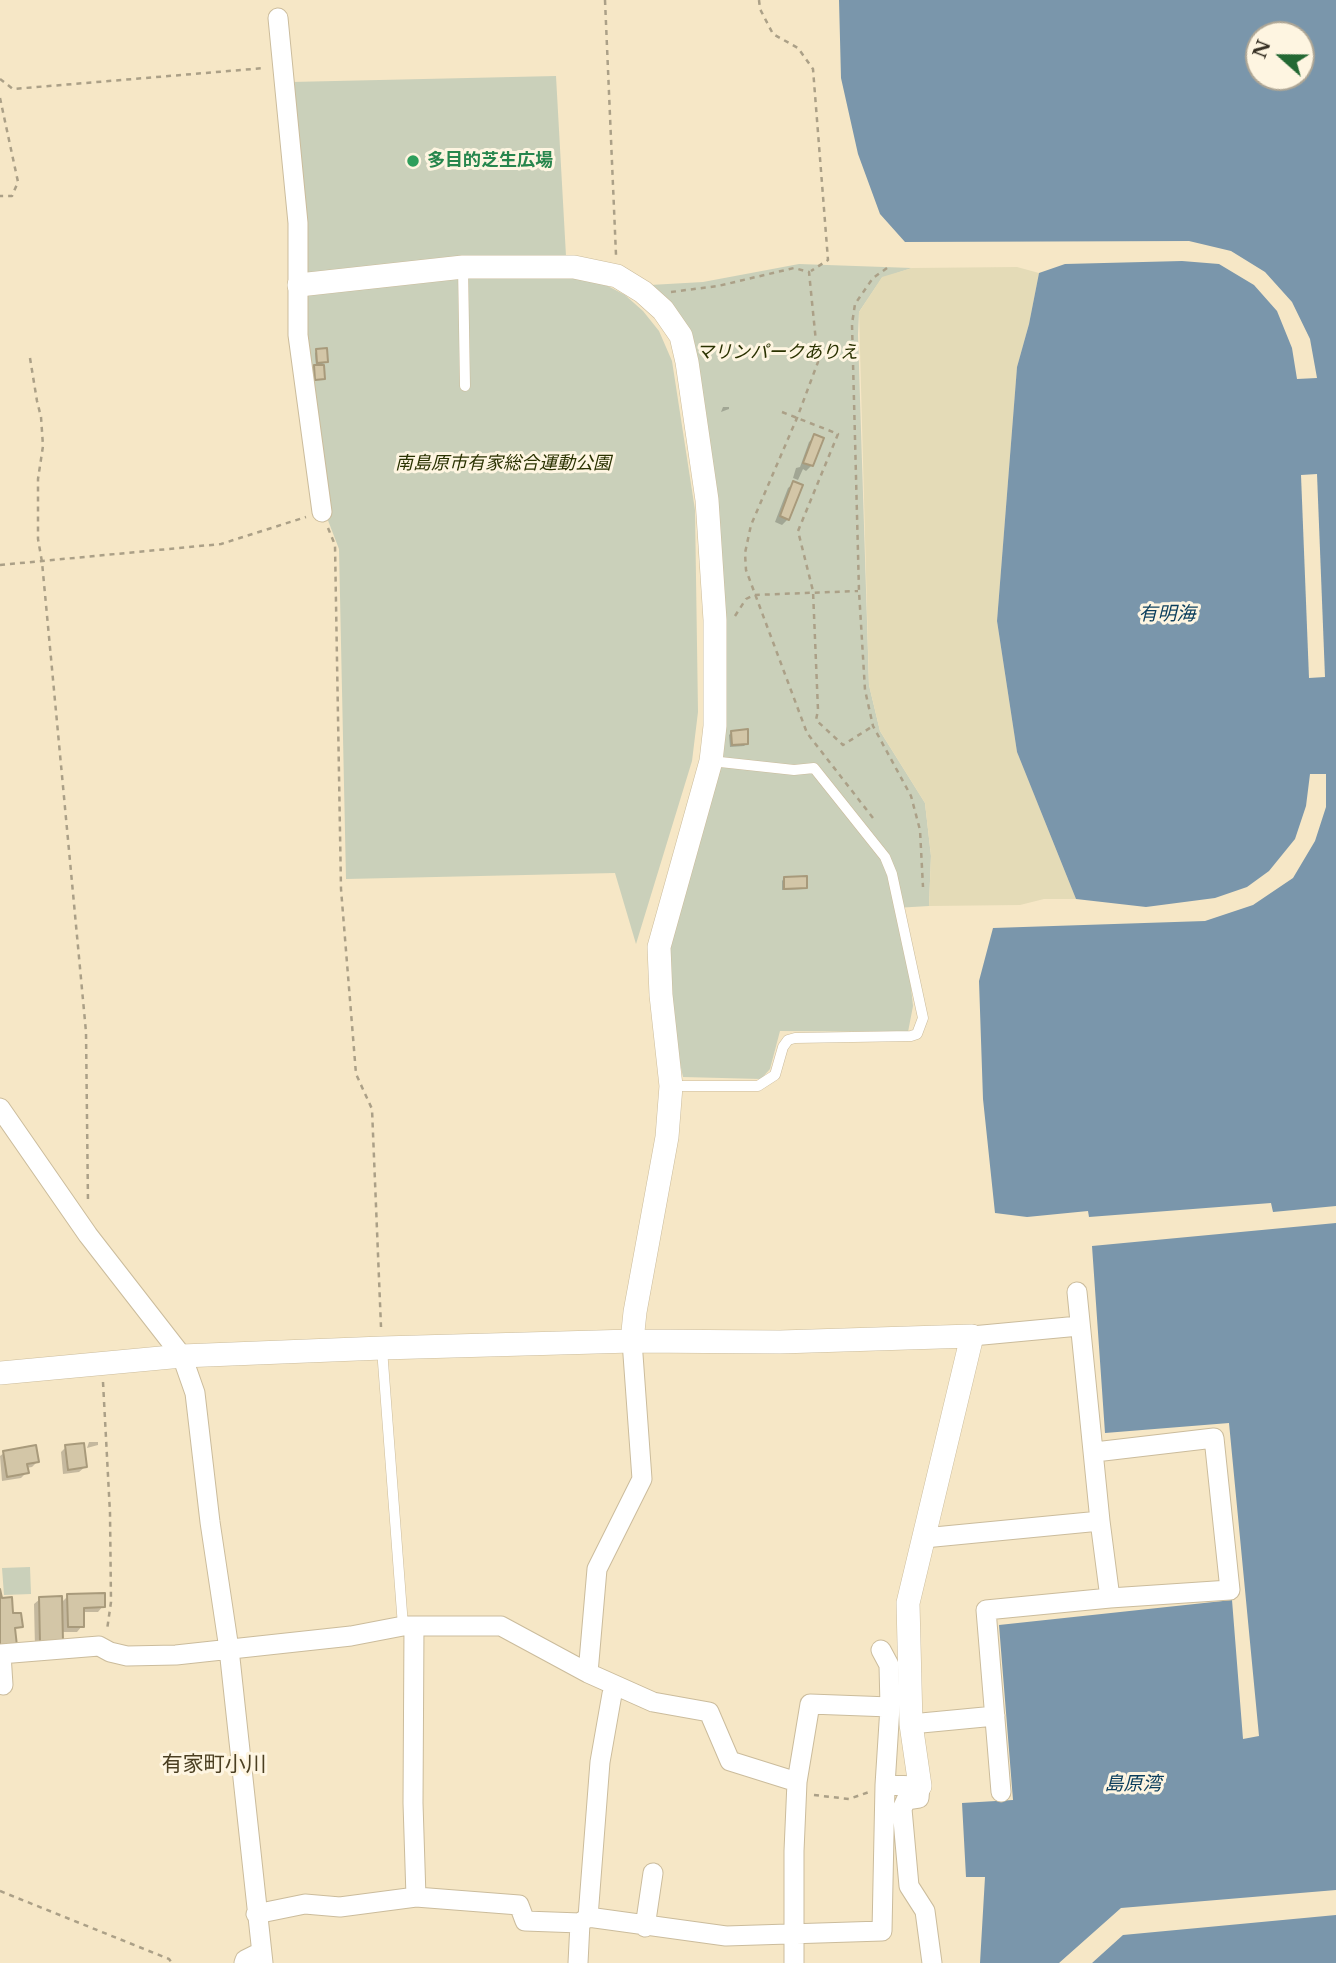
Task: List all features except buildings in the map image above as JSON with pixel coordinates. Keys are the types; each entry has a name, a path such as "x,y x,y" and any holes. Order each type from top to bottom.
{"street":[{"path":"278,18 298,223 298,335 322,512"},
{"path":"299,285 463,267 575,267 617,276 643,292 663,310 681,336 687,362 707,500 715,620 715,726 711,761 659,947 661,995 671,1086 667,1138 632,1340 642,1479 597,1569 589,1673"},
{"path":"0,1108 88,1235 182,1356 195,1393 210,1522 229,1649 262,1957 245,1960 244,1963"},
{"path":"1077,1292 1110,1598"},
{"path":"0,1373 182,1356 632,1340 780,1342 972,1336 1080,1326"},
{"path":"932,1963 925,1911 909,1886 902,1808 906,1800 919,1798 920,1786 911,1724 908,1603 972,1336"},
{"path":"1001,1792 986,1610 1230,1590 1214,1438 1095,1452"},
{"path":"924,1538 1100,1521"},
{"path":"408,1626 415,1710 412,1803 416,1897"},
{"path":"3,1685 0,1654 99,1646 127,1656 176,1655 352,1636 408,1626 501,1626 589,1673 653,1702 709,1712 730,1761 797,1787"},
{"path":"256,1914 306,1904 340,1907 416,1897 519,1905 525,1921 584,1920 726,1936 882,1931 885,1785 890,1707 889,1665 881,1650"},
{"path":"578,1963 600,1762 612,1693 617,1686"},
{"path":"794,1963 797,1787 810,1704 890,1707"},
{"path":"911,1724 995,1716"},
{"path":"885,1785 920,1786"},
{"path":"645,1927 653,1873"}],"lane":[{"path":"463,267 465,386"},
{"path":"671,1086 758,1086 775,1074 783,1047 788,1040 911,1036 917,1034 923,1018 886,857 814,768 794,770 711,761"},
{"path":"382,1348 408,1626"}],"path":[{"path":"605,0 617,276"},
{"path":"643,292 696,289 794,268 809,272 828,260 828,232 813,69 798,48 773,34 760,9 759,0"},
{"path":"0,79 13,89 282,66"},
{"path":"0,98 18,182 12,196 0,196"},
{"path":"887,268 873,278 855,304 852,324 859,591 865,690 873,726 911,796 920,831 923,887"},
{"path":"809,272 818,362 751,525 746,570 807,733 875,822"},
{"path":"30,358 43,436 38,479 38,539 86,1032 88,1235"},
{"path":"782,412 838,434 798,531 813,591 818,710 816,720 843,746 873,726"},
{"path":"0,565 221,544 322,512 335,545 341,889 356,1074 372,1109 382,1348"},
{"path":"715,620 734,617 746,599 754,595 859,591"},
{"path":"99,1646 107,1631 111,1602 103,1362"},
{"path":"797,1787 849,1799 885,1785"},
{"path":"0,1891 169,1959 172,1963"}],"green space":[{"name":"南島原市有家総合運動公園","path":"556,76 567,274 604,284 625,295 643,311 659,331 672,361 695,510 698,712 692,761 636,944 615,873 346,879 339,549 324,510 302,326 291,82"},
{"name":"マリンパークありえ","path":"799,264 912,268 882,278 859,312 858,335 869,685 880,731 925,803 931,856 929,906 895,908 910,978 913,1006 908,1032 780,1031 770,1069 761,1079 683,1077 674,1035 668,940 712,789 695,362 650,285 703,282"},
{"path":"30,1567 31,1594 4,1595 2,1568"}],"sand":[{"path":"1017,267 1039,273 1017,367 997,621 1017,752 1076,899 1044,899 1020,905 929,906 931,856 925,803 880,731 869,685 859,312 882,277 912,268"}],"water":[{"name":"有明海","path":"839,0 1336,0 1336,1206 1273,1212 1271,1203 1089,1217 1088,1211 1027,1217 995,1213 983,1099 979,981 993,928 1205,921 1253,905 1293,878 1315,841 1326,807 1326,774 1310,774 1306,806 1295,839 1269,871 1247,887 1215,898 1146,907 1076,899 1017,752 997,621 1017,367 1039,273 1065,264 1182,261 1219,264 1254,285 1277,311 1292,348 1297,379 1317,378 1310,339 1292,302 1265,272 1231,251 1189,241 905,242 880,214 858,154 841,78"},
{"name":"島原湾","path":"1336,1223 1336,1890 1121,1908 1059,1963 980,1963 985,1877 966,1877 962,1803 1013,1800 999,1625 1232,1600 1243,1739 1259,1736 1229,1423 1105,1433 1092,1246"},
{"path":"1336,1915 1336,1963 1092,1963 1123,1935"}],"pier":[{"path":"1317,474 1325,677 1309,678 1301,475"}],"place":[{"name":"多目的芝生広場","path":"413,161"}],"district":[{"name":"有家町小川","path":"214,1765"}]}
